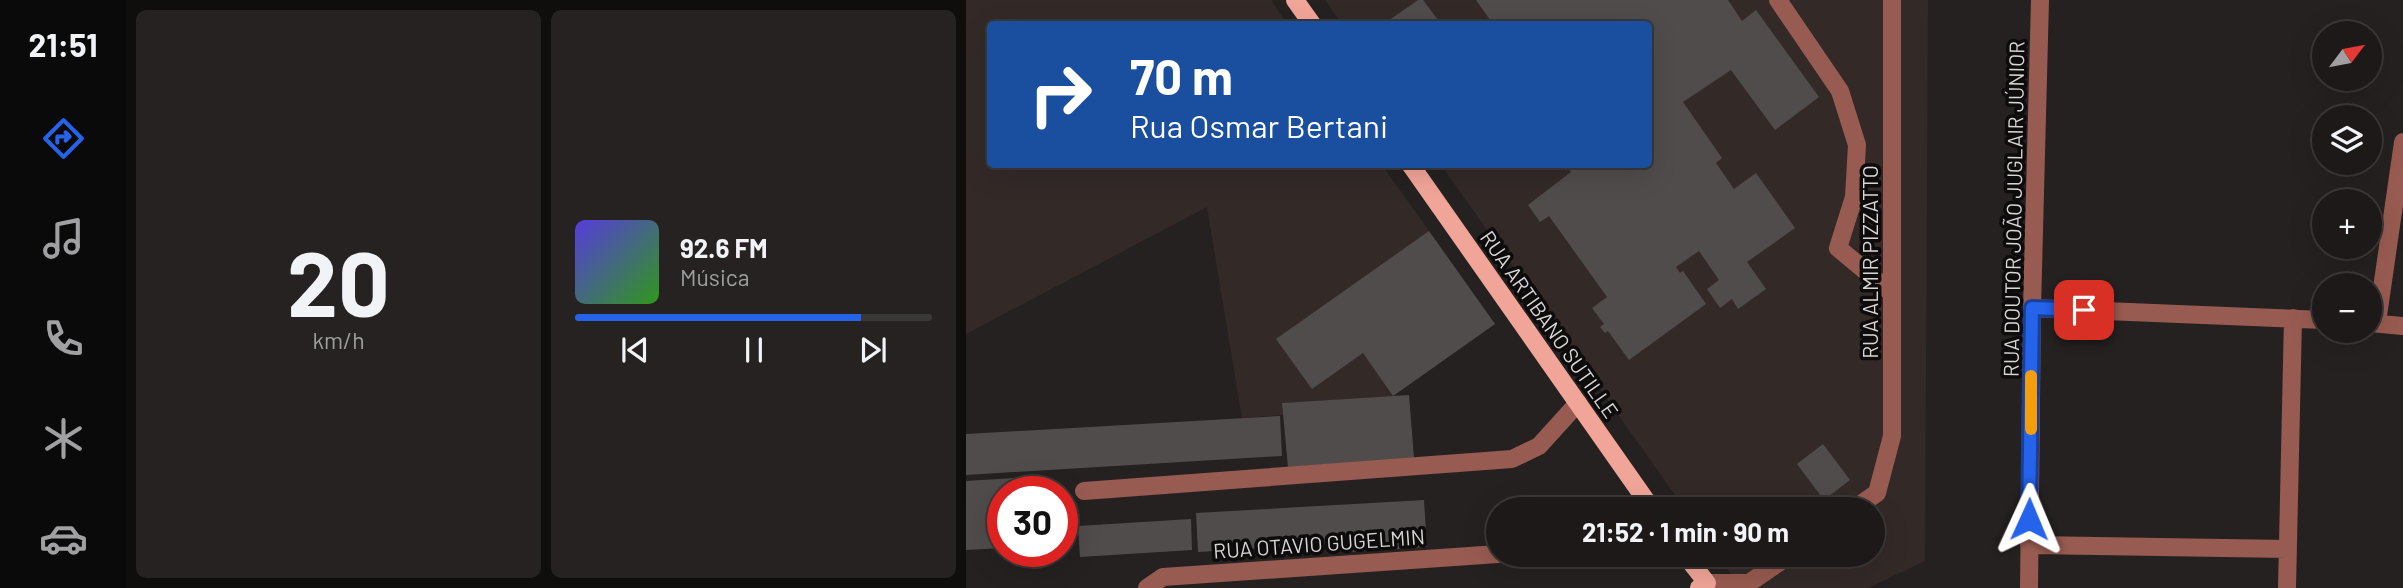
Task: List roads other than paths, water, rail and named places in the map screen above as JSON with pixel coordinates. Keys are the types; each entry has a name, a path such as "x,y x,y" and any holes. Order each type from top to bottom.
{"main road":[{"path":"1295,0 1310,21"},
{"name":"RUA ARTIBANO SUTILLE","path":"1413,168 1644,497"},
{"path":"1693,567 1705,586"}],"street":[{"path":"1778,0 1840,91 1857,145 1854,197 1838,248 1892,293"},
{"name":"RUA ALMIR PIZZATTO","path":"1871,497 1877,493 1892,436 1892,0"},
{"name":"RUA DOUTOR JOÃO JUGLAIR JÚNIOR","path":"2029,588 2032,308 2040,0"},
{"path":"2381,273 2403,142"},
{"path":"2032,308 2312,319"},
{"path":"2287,588 2293,318"},
{"path":"2382,324 2403,326"},
{"path":"1084,491 1512,458 1539,446 1578,404"},
{"path":"2029,545 2288,549"},
{"name":"RUA OTAVIO GUGELMIN","path":"1147,588 1163,577 1486,555"},
{"path":"1705,586 1749,583 1772,567"}]}
